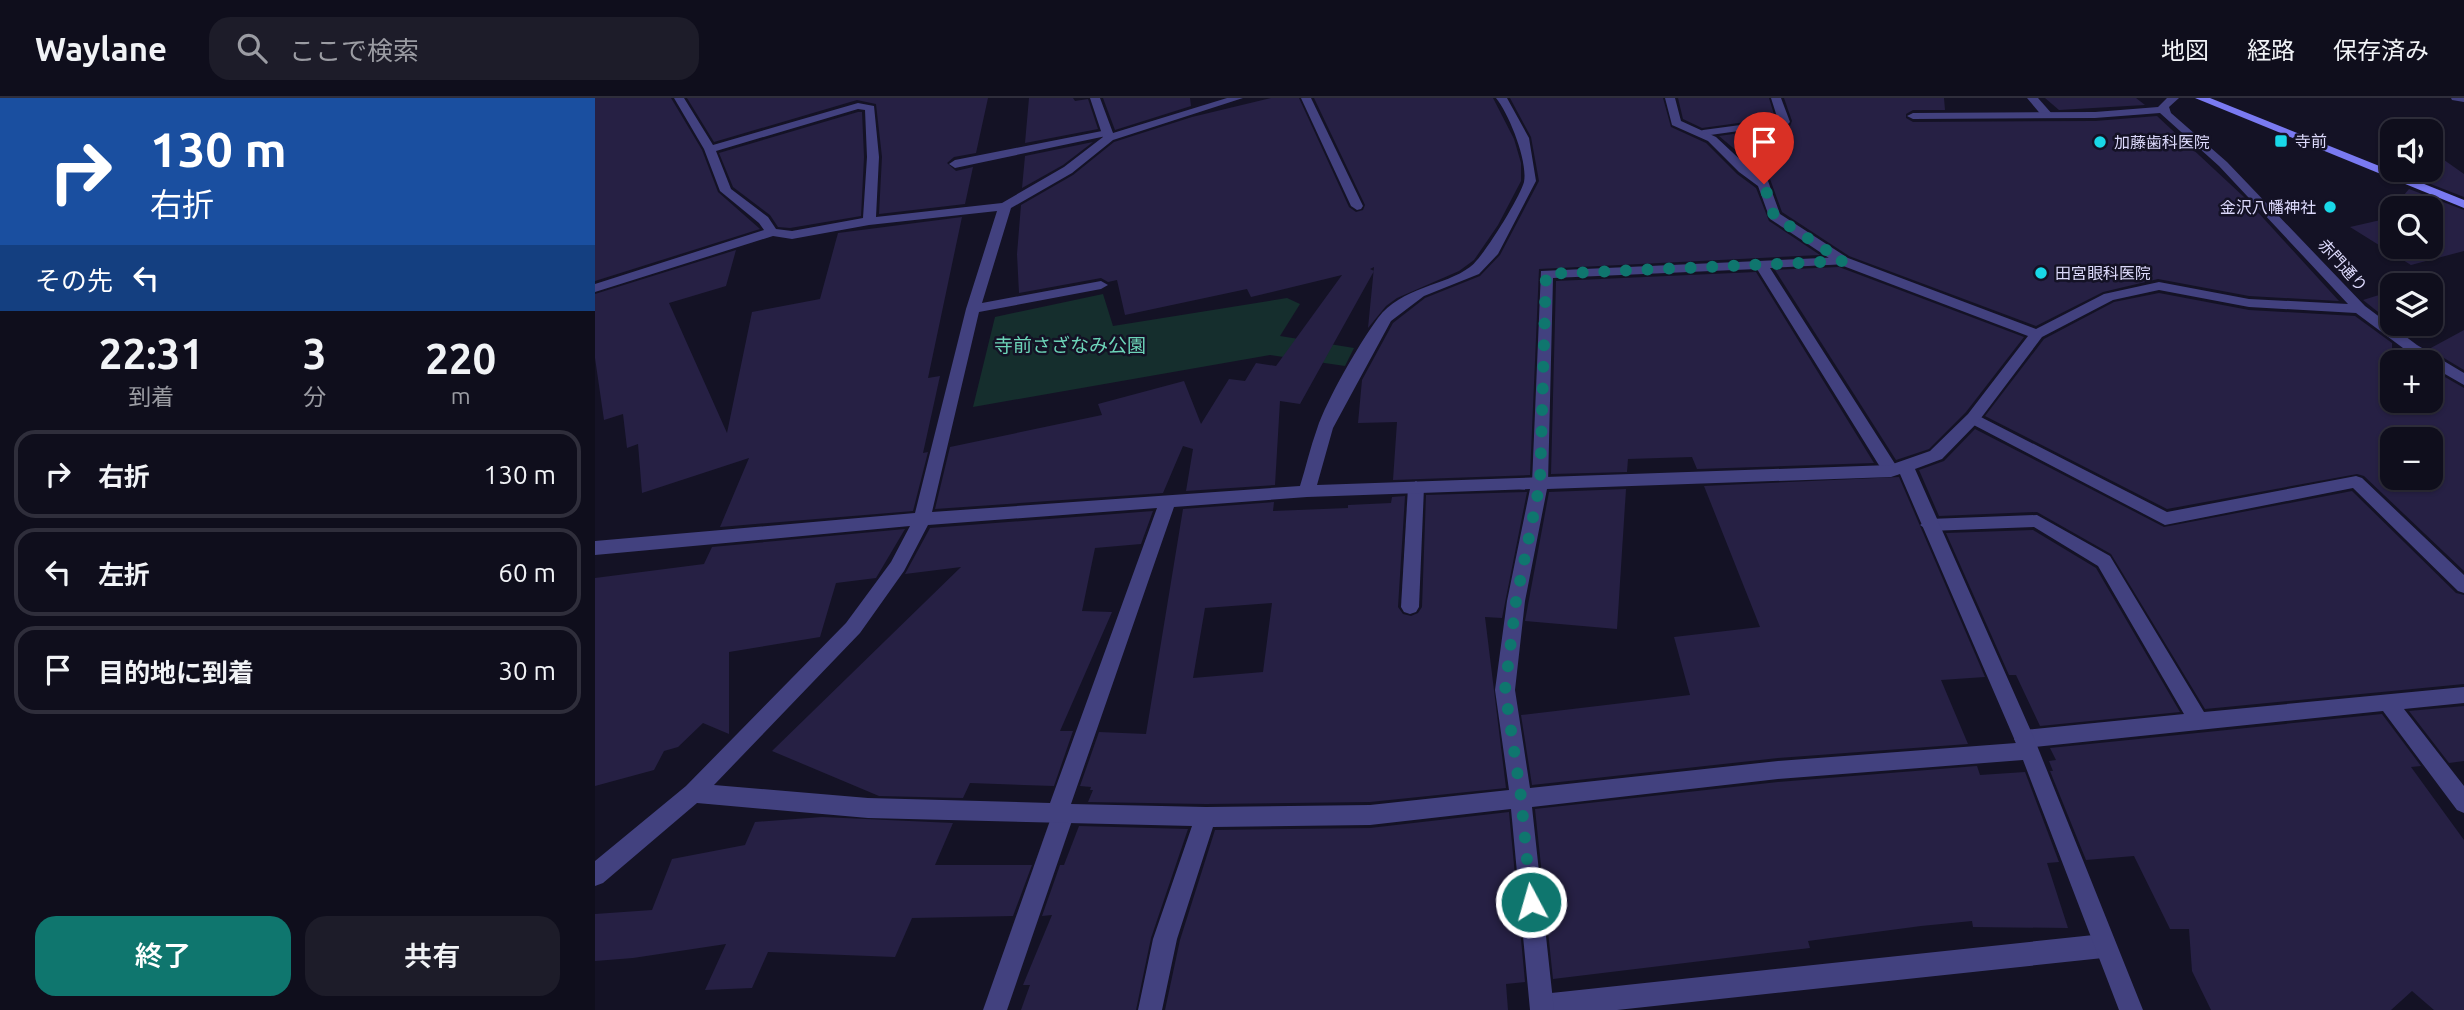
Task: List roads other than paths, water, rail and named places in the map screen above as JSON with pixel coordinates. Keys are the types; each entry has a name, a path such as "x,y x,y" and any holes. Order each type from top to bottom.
{"street":[{"path":"679,98 710,149 726,191 764,220 772,232"},
{"path":"1095,98 1108,136"},
{"path":"955,164 1108,136 1238,98"},
{"path":"1307,98 1357,206"},
{"path":"1307,491 1325,428 1385,318 1419,293 1474,271 1491,254 1530,181 1523,138 1507,104 1501,98"},
{"path":"1670,98 1676,123 1703,133 1764,184 1774,216 1843,261 2037,334"},
{"path":"1703,133 1784,122 1776,98"},
{"path":"2032,98 2047,115"},
{"path":"1913,116 2047,115 2163,110 2163,106 2174,98"},
{"path":"2200,98 2464,204"},
{"path":"2456,98 2464,99"},
{"path":"710,149 857,102 870,108 873,157 869,221"},
{"name":"赤門通り","path":"2163,110 2267,209 2360,309 2411,348 2464,380"},
{"path":"595,288 772,232 792,235 869,221 1005,206 1068,170 1108,136"},
{"path":"595,875 693,793 853,628 898,566 922,519 973,309 1005,206"},
{"path":"1843,261 1546,274 1540,483 1516,601 1505,690 1521,797 1542,1008 2103,946"},
{"path":"1761,264 1898,468 1929,525 2026,745 2103,946 2131,1010"},
{"path":"973,309 1101,285"},
{"path":"595,529 598,548 922,519 1307,491 1898,468 1936,455 1973,418 2037,334 2109,297 2159,286 2249,303 2360,309"},
{"path":"1973,418 2165,519 2356,482 2464,586"},
{"path":"1410,607 1416,487"},
{"path":"995,1010 1168,500"},
{"path":"1929,525 2037,521 2104,561 2197,722"},
{"path":"693,793 868,808 1206,817 1370,815 2026,745 2197,722 2464,695"},
{"path":"2387,702 2464,803"},
{"path":"1150,1010 1165,939 1206,817"}],"place":[{"name":"寺前","path":"2281,141"},
{"name":"加藤歯科医院","path":"2100,142"},
{"name":"金沢八幡神社","path":"2330,207"},
{"name":"田宮眼科医院","path":"2041,273"}],"park label":[{"name":"寺前さざなみ公園","path":"1070,345"}]}
